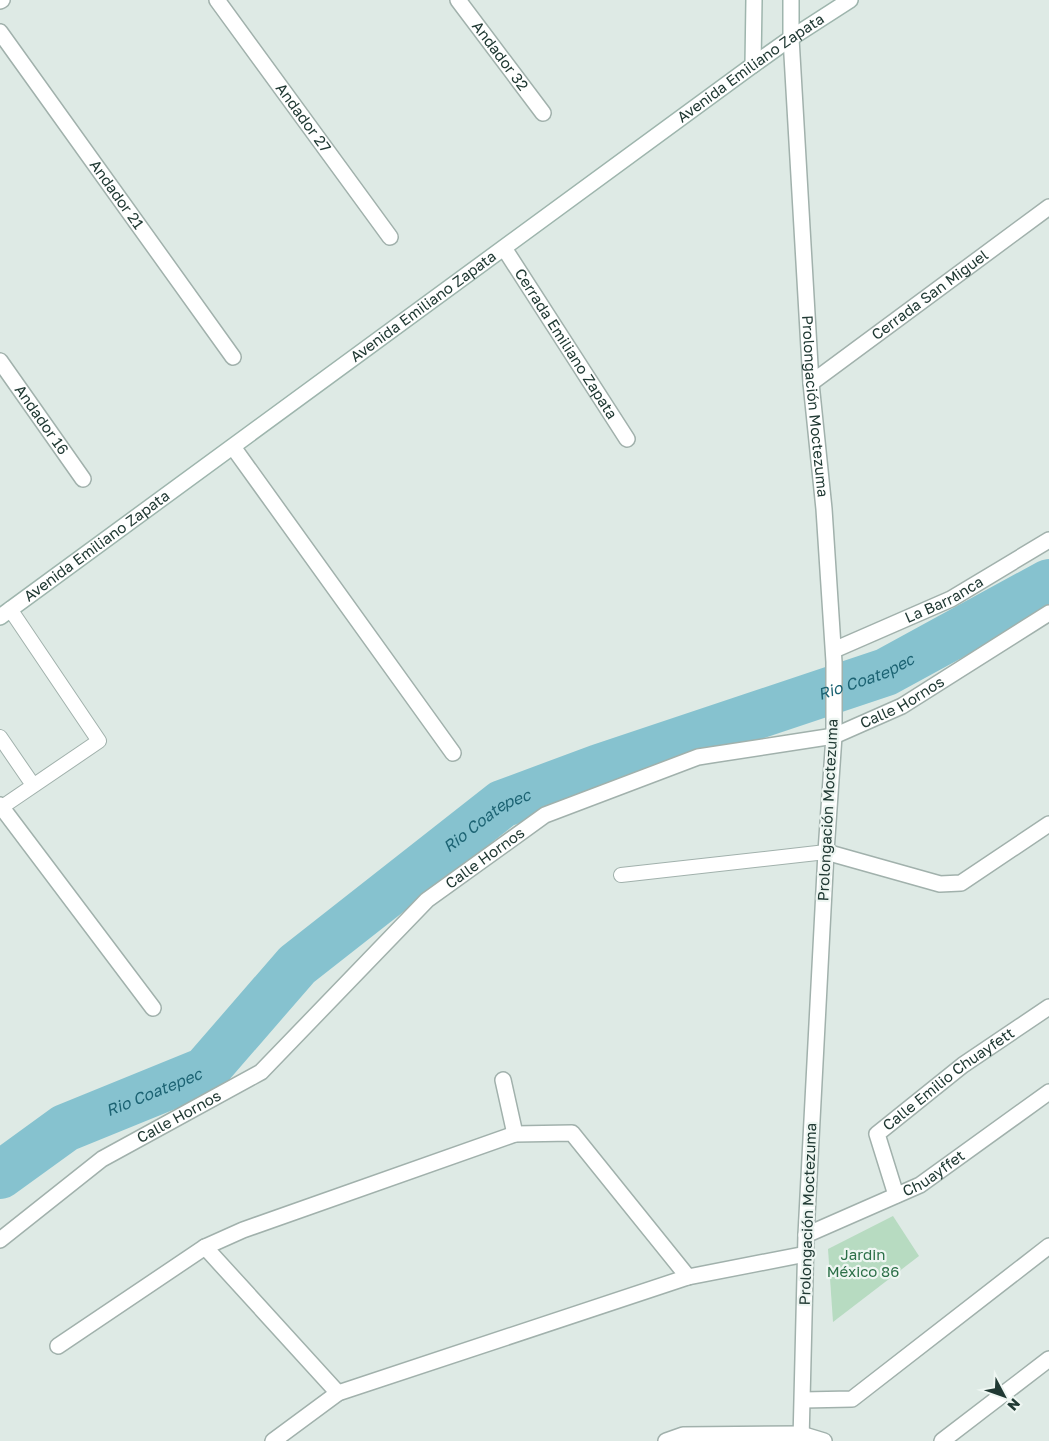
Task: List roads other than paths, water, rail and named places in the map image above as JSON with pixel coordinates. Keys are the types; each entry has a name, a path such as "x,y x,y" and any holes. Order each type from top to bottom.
{"street":[{"name":"Andador 27","path":"217,0 390,238"},
{"name":"Andador 32","path":"458,0 543,113"},
{"path":"753,65 754,0"},
{"name":"Prolongación Moctezuma","path":"791,0 791,38 811,383 824,508 834,656 834,730 806,1235 801,1437"},
{"name":"Avenida Emiliano Zapata","path":"5,613 753,65 850,0"},
{"name":"Andador 21","path":"0,32 233,357"},
{"name":"Cerrada San Miguel","path":"811,383 1049,207"},
{"name":"Cerrada Emiliano Zapata","path":"504,248 627,439"},
{"name":"Andador 16","path":"0,361 83,479"},
{"path":"233,447 453,753"},
{"name":"La Barranca","path":"834,656 951,599 1049,540"},
{"name":"Calle Hornos","path":"0,1240 102,1159 261,1072 428,900 546,815 698,757 834,730 902,706 1049,613"},
{"path":"1,806 153,1008"},
{"path":"826,852 940,884 961,883 1049,824"},
{"name":"Calle Emilio Chuayfett","path":"896,1195 876,1134 963,1064 1049,1007"},
{"path":"503,1080 515,1134"},
{"name":"Chuayffet","path":"806,1235 920,1185 1049,1092"},
{"path":"58,1346 205,1247 244,1230 515,1134 572,1133 688,1277"},
{"path":"803,1400 852,1399 1049,1246"},
{"path":"205,1247 338,1393"},
{"path":"273,1441 338,1393 688,1277 806,1254"},
{"path":"942,1441 1049,1360"},
{"path":"666,1441 682,1435 801,1437 824,1441"}],"lane":[{"path":"1,806 99,741 5,613"},
{"path":"0,737 33,785"},
{"path":"621,876 826,852"}],"waterway":[{"name":"Rio Coatepec","path":"0,1175 65,1128 205,1071 297,965 502,804 599,768 886,672 1049,583"}],"park label":[{"name":"Jardin México 86","path":"863,1264"}]}
